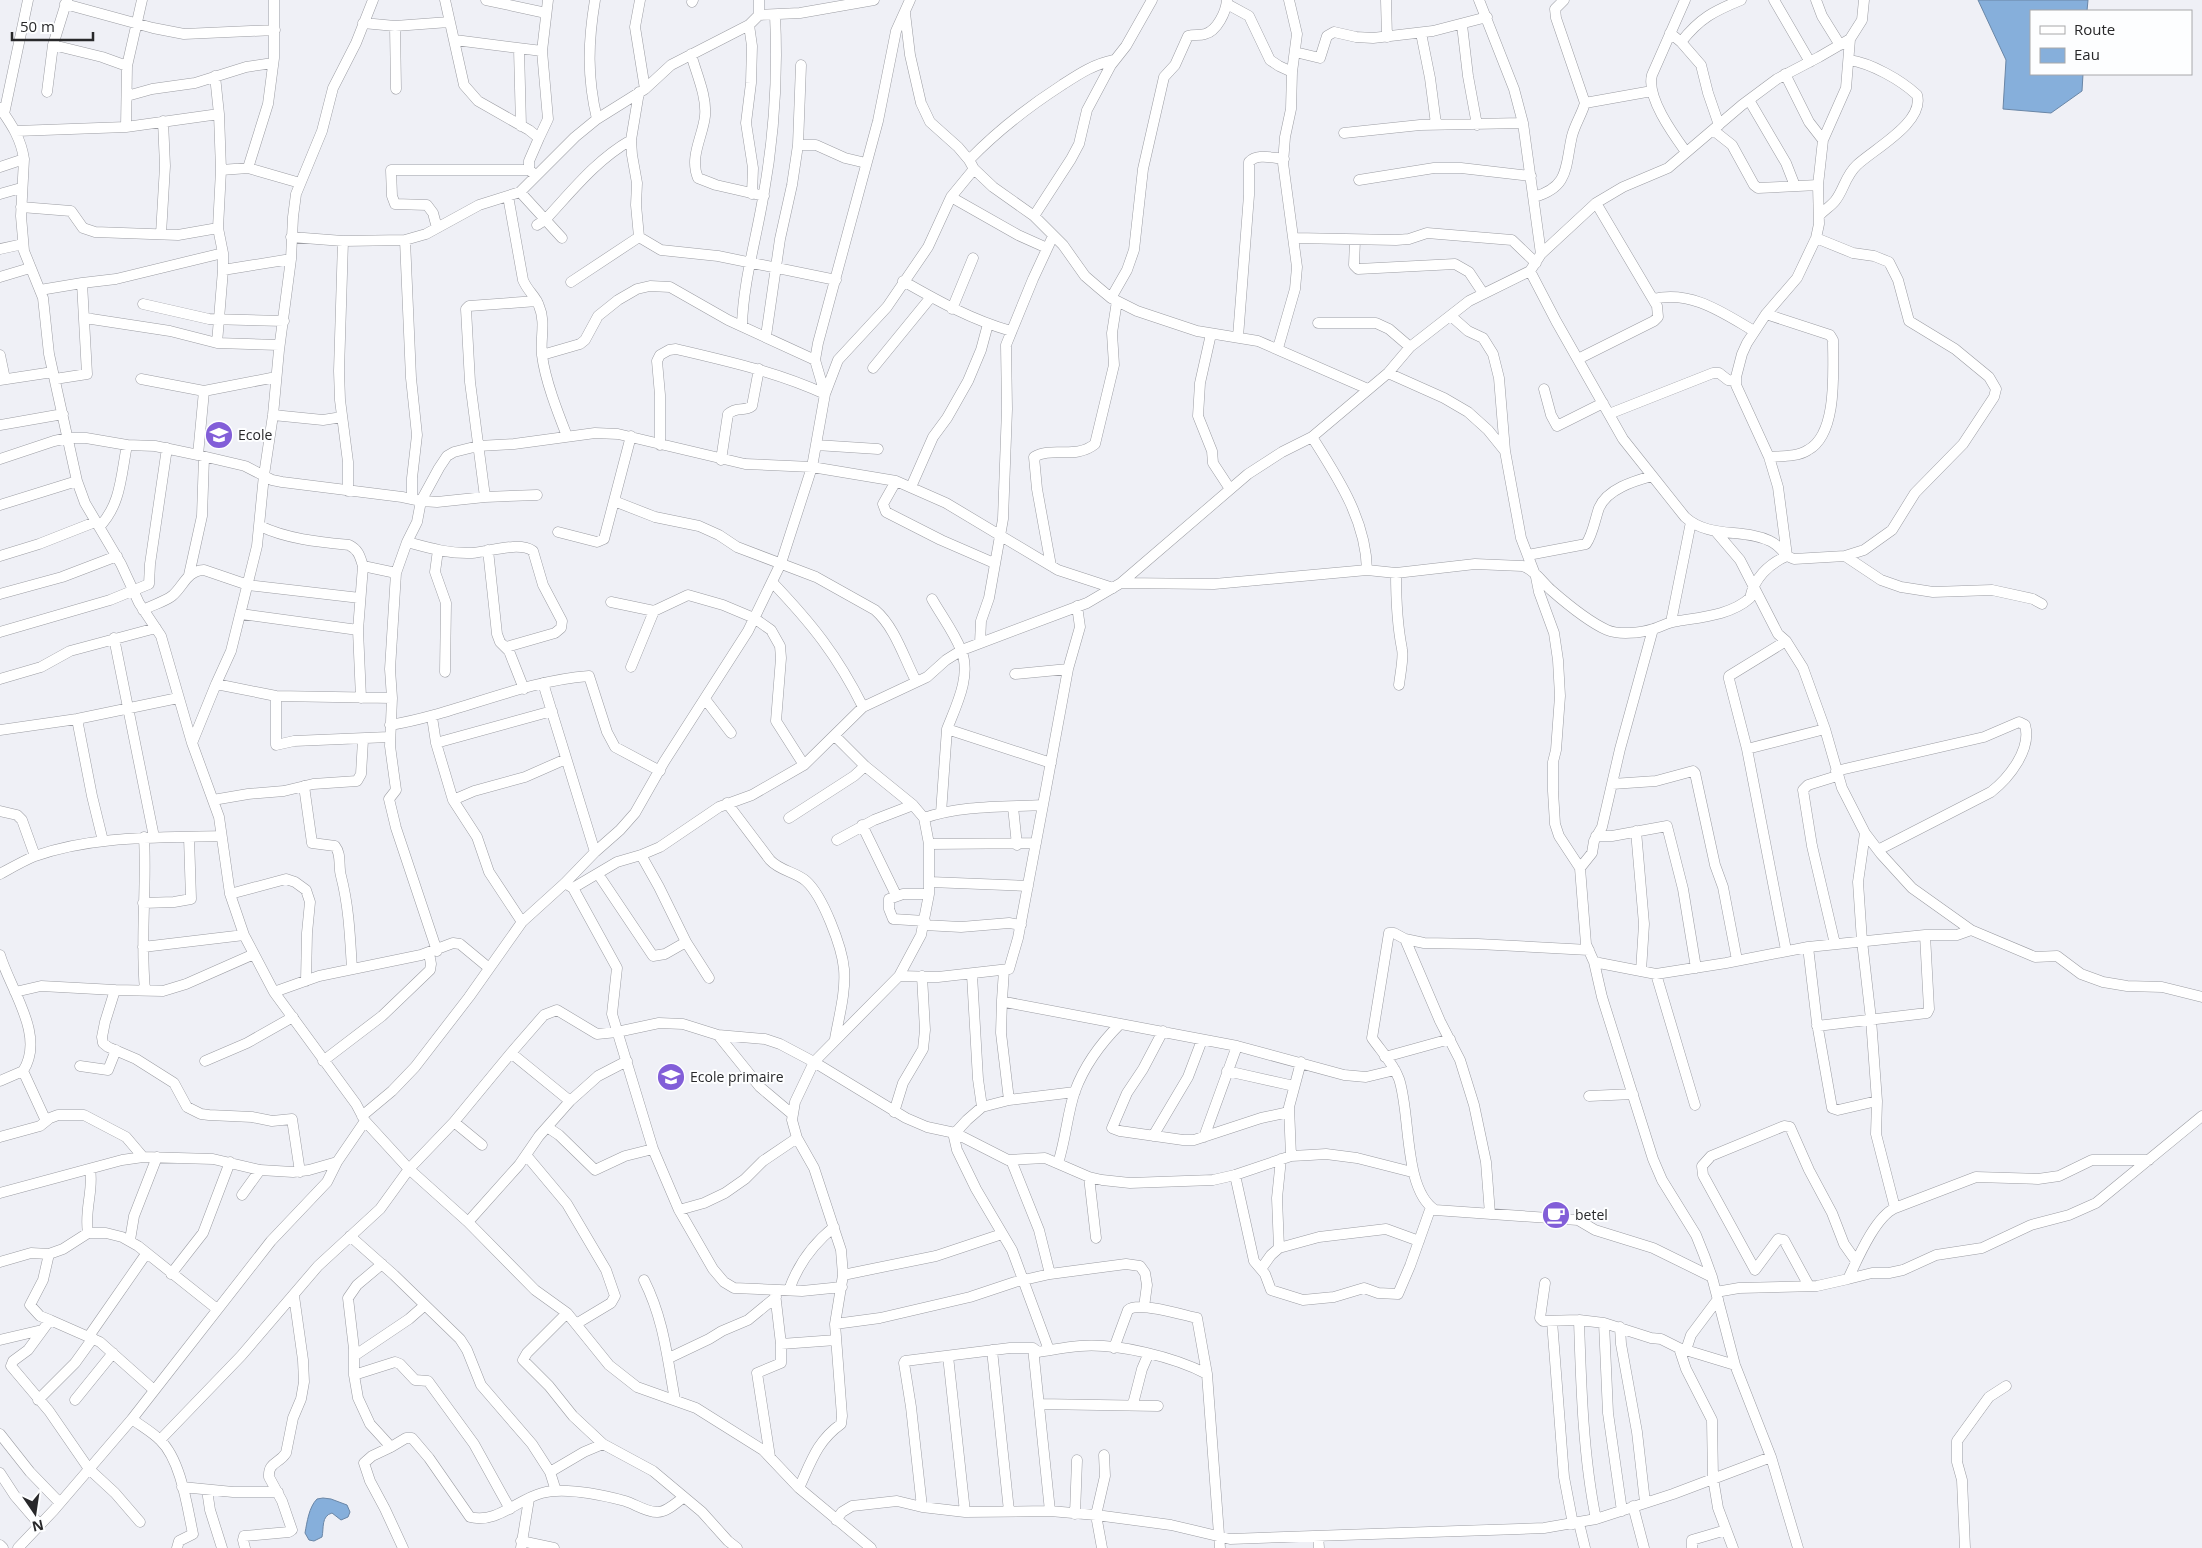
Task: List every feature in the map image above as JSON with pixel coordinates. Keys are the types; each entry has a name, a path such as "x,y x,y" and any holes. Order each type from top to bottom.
{"street":[{"path":"28,0 2,111 16,131 24,159 21,188 23,244 30,268 40,290 45,310 54,376 77,481 85,503 117,556 143,610 156,628 168,656 178,698 192,743 213,800 230,894 244,935 274,992 356,1104 364,1118 409,1169 468,1222 535,1290 568,1313 592,1346 623,1377 644,1390 696,1408 763,1450 799,1488 871,1548"},
{"path":"126,127 127,66 142,0"},
{"path":"248,168 268,104 273,63 274,0"},
{"path":"192,743 216,684 232,651 260,526 279,344 284,321 291,259 292,217 300,183 322,131 333,88 356,43 373,0"},
{"path":"449,0 449,22 455,40 464,85 478,101 539,138"},
{"path":"486,0 546,13"},
{"path":"533,173 529,161 548,119 542,51 548,0"},
{"path":"595,0 589,38 589,70 592,98 597,119"},
{"path":"639,237 636,205 637,183 631,140 642,90 635,28 640,0"},
{"path":"759,0 759,15"},
{"path":"291,237 343,241 405,240 426,234 480,204 520,192 533,173 597,119 642,90 671,65 749,25 759,15 830,9 874,0"},
{"path":"824,394 815,360 818,343 880,115 896,31 910,0"},
{"path":"1034,216 1071,159 1079,144 1087,110 1114,60 1126,46 1152,0"},
{"path":"1278,348 1297,278 1295,238 1285,180 1284,159 1285,137 1291,110 1292,72 1297,34 1289,0"},
{"path":"1386,0 1388,37"},
{"path":"1479,0 1514,89 1523,123 1534,197 1536,263 1556,321 1622,439 1691,522 1717,533 1762,537 1772,542 1787,556 1794,559 1844,556 1864,550 1892,530 1915,493 1962,444 1989,404 1996,390 1989,377 1955,349 1909,321 1898,280 1889,262 1874,256 1853,253 1816,238"},
{"path":"1534,197 1548,193 1560,180 1569,162 1572,135 1585,103 1556,18 1555,9 1564,0"},
{"path":"1685,0 1652,75 1652,91 1667,124 1686,152"},
{"path":"1681,42 1692,28 1707,15 1741,0"},
{"path":"1774,0 1810,62"},
{"path":"1816,0 1822,16 1840,45"},
{"path":"18,1548 60,1503 132,1419 192,1344 217,1309 272,1242 327,1182 364,1118 415,1067 522,922 569,886 598,874 617,862 641,855 660,846 712,810 752,795 804,766 863,707 930,674 946,660 962,650 1096,599 1117,585 1263,463 1312,437 1388,373 1410,347 1469,301 1536,263 1596,203 1623,187 1661,172 1749,100 1786,74 1850,39 1862,20 1864,0"},
{"path":"47,92 54,45 66,2 137,24 184,34 274,30"},
{"path":"1051,566 1037,488 1034,457 1047,453 1080,452 1095,444 1114,365 1112,333 1114,299 1134,250 1143,169 1164,77 1175,65 1188,36 1206,34 1214,30 1227,2 1249,16 1270,60 1292,72"},
{"path":"905,12 910,55 921,103 930,122 969,160 974,169 993,187 1034,216 1063,245 1085,276 1114,299 1137,311 1189,329 1258,341 1278,348 1368,389"},
{"path":"742,326 751,263 764,196 777,60 774,15"},
{"path":"1295,52 1320,58 1327,36 1334,32 1365,39 1388,37 1421,33 1487,17"},
{"path":"363,23 395,26 449,22"},
{"path":"1462,24 1468,76 1477,125"},
{"path":"749,25 752,46 751,83 746,124 753,168 752,194"},
{"path":"395,26 396,89"},
{"path":"1421,33 1430,78 1436,124"},
{"path":"1670,33 1681,42 1701,65 1716,128 1732,145 1754,185 1761,188 1818,185"},
{"path":"1787,556 1778,487 1769,457 1735,381 1742,354 1754,331 1796,278 1816,238 1819,216 1818,185 1823,140 1843,98 1850,39"},
{"path":"455,40 542,51"},
{"path":"54,45 102,57 127,66"},
{"path":"519,49 521,126"},
{"path":"691,54 705,106 705,116 695,156 695,171 698,178 704,182 764,196"},
{"path":"969,160 995,133 1032,104 1093,66 1114,60"},
{"path":"1819,216 1836,200 1846,178 1857,165 1900,131 1912,117 1918,105 1917,95 1900,81 1862,63 1849,60"},
{"path":"127,96 152,89 194,83 215,76 273,63"},
{"path":"766,336 775,267 798,145 801,65"},
{"path":"1786,74 1809,122 1823,140"},
{"path":"215,76 219,114 221,170 218,228 223,270 217,343"},
{"path":"1585,103 1652,91"},
{"path":"1749,100 1786,163 1795,186"},
{"path":"16,131 126,127 219,114"},
{"path":"161,234 165,166 163,121"},
{"path":"1344,133 1436,124 1523,123"},
{"path":"541,222 587,173 608,154 631,140"},
{"path":"798,145 816,145 845,158 866,163"},
{"path":"1238,337 1249,195 1249,162 1252,158 1259,157 1284,159"},
{"path":"0,167 24,159"},
{"path":"221,170 248,168 300,183"},
{"path":"1359,180 1434,168 1472,168 1531,176"},
{"path":"569,886 595,852 620,830 635,813 748,631 781,563 812,467 824,394 838,360 877,319 928,246 951,197 974,169"},
{"path":"437,228 433,213 427,205 398,206 395,204 392,196 391,170 533,173"},
{"path":"0,194 21,188"},
{"path":"520,192 541,222 562,238"},
{"path":"508,196 523,280 527,290 537,301 543,322 542,355 567,436"},
{"path":"951,197 1018,235 1046,248"},
{"path":"1578,359 1657,320 1659,311 1596,203"},
{"path":"21,207 71,210 84,228 95,232 186,234 218,228"},
{"path":"1295,238 1406,239 1427,233 1512,240 1536,263"},
{"path":"980,643 981,621 989,598 1000,537 1005,487 1006,345 1046,248 1053,236"},
{"path":"639,237 661,250 718,256 836,280"},
{"path":"571,282 639,237"},
{"path":"323,1060 382,1016 430,970 433,952 390,802 390,797 396,790 389,737 392,698 390,668 396,573 407,542 417,522 417,500 412,478 417,435 405,240"},
{"path":"1356,240 1354,265 1358,269 1455,264 1469,272 1483,293"},
{"path":"343,241 338,371 348,462 348,491"},
{"path":"0,249 23,244"},
{"path":"40,290 116,279 222,253"},
{"path":"952,309 973,258"},
{"path":"223,270 291,259"},
{"path":"0,277 30,268"},
{"path":"903,281 952,309 1011,331"},
{"path":"0,356 3,379 87,374 86,318 82,283"},
{"path":"542,355 580,344 585,340 598,316 624,296 637,289 650,286 670,287 742,326 815,360"},
{"path":"1653,299 1670,296 1692,299 1719,311 1754,331"},
{"path":"873,368 931,297"},
{"path":"485,496 470,382 466,309 469,306 537,301"},
{"path":"143,304 220,320 284,321"},
{"path":"1766,314 1830,335 1833,340 1831,403 1822,438 1809,450 1798,454 1769,457"},
{"path":"1451,316 1468,331 1486,341 1493,354 1499,378 1505,451 1521,538 1554,633 1559,676 1556,750 1553,762 1553,805 1555,824 1559,836 1580,868 1585,938 1594,962 1602,997 1653,1159 1662,1180 1696,1235 1712,1277 1735,1365 1770,1457 1798,1548"},
{"path":"86,318 170,331 217,343 279,344"},
{"path":"1318,323 1376,323 1389,329 1410,347"},
{"path":"911,487 934,436 947,418 968,381 981,350 988,324"},
{"path":"1211,334 1200,383 1198,416 1212,451 1213,463 1230,489"},
{"path":"660,445 660,395 657,361 660,355 676,349 759,369 796,381 824,394"},
{"path":"721,460 728,414 737,408 747,409 752,406 759,369"},
{"path":"1609,414 1713,373 1719,372 1728,380 1735,381"},
{"path":"1388,373 1444,398 1468,412 1488,430 1505,451"},
{"path":"141,379 204,391 276,377"},
{"path":"1544,390 1551,416 1557,426 1603,403"},
{"path":"190,575 202,516 201,456 204,391"},
{"path":"0,425 63,414"},
{"path":"273,415 323,420 342,417"},
{"path":"417,500 447,456 454,452 478,446 514,444 596,433 631,436 721,460 746,464 812,467 896,482 911,487 965,513 1000,537 1051,566 1069,574 1117,585 1214,584 1367,570 1396,573 1475,564 1525,566 1578,612 1608,630 1626,632 1653,629 1671,622 1706,616 1735,608 1750,598 1753,584 1770,566 1787,556"},
{"path":"558,532 601,541 604,539 631,436"},
{"path":"1312,437 1352,504 1364,546 1367,570"},
{"path":"0,459 68,438 86,438 127,445 167,448 245,466 282,482 417,500 437,502 485,496 537,495"},
{"path":"0,556 97,524 111,515 115,505 127,445"},
{"path":"816,445 878,448"},
{"path":"0,632 110,600 148,585 150,582 150,564 167,448"},
{"path":"1528,555 1586,544 1600,505 1606,498 1623,486 1652,476"},
{"path":"0,505 77,481"},
{"path":"896,482 884,504 886,512 941,540 994,563"},
{"path":"614,501 655,517 699,526 720,535 737,547 816,577 879,614 898,645 916,681"},
{"path":"1671,622 1691,522"},
{"path":"260,526 274,533 349,545 355,548 359,554 363,566 358,630 360,698"},
{"path":"1717,533 1740,560 1778,634 1786,641 1803,668 1825,728 1837,774 1865,833 1912,888 1971,930 2035,957 2057,956 2081,974 2103,982 2127,986 2162,987 2202,997"},
{"path":"407,542 438,550 474,553 520,547 529,548 532,551 543,585 562,621 561,628 555,632 506,647"},
{"path":"438,550 435,572 446,603 445,672"},
{"path":"488,550 497,634 500,642 506,647 524,689"},
{"path":"0,594 62,577 117,556"},
{"path":"1844,556 1881,580 1901,587 1933,592 1992,590 2033,599 2042,604"},
{"path":"363,566 396,573"},
{"path":"143,610 171,597 190,575 204,570 248,585 360,598"},
{"path":"1396,573 1397,625 1402,649 1399,685"},
{"path":"772,582 817,631 829,647 863,707"},
{"path":"611,602 654,611 688,595 723,605 754,618 771,630 780,646 781,675 776,701 776,721 804,766"},
{"path":"932,599 962,650 964,668 962,688 948,729 941,813"},
{"path":"899,976 972,974 1009,970 1021,925 1068,669 1080,627 1077,606"},
{"path":"631,667 654,611"},
{"path":"241,614 358,630"},
{"path":"0,679 41,667 70,650 156,628"},
{"path":"1580,868 1592,853 1596,836 1602,827 1653,629"},
{"path":"114,638 149,837 143,903 145,990"},
{"path":"1786,641 1729,676 1748,749 1786,950"},
{"path":"1016,674 1068,669"},
{"path":"390,726 432,717 543,683 590,676 607,732 616,747 660,771"},
{"path":"543,683 595,852"},
{"path":"216,684 276,696 392,698"},
{"path":"276,696 276,745 312,740 363,740 389,737"},
{"path":"0,730 78,719 178,698"},
{"path":"705,698 731,733"},
{"path":"436,743 526,716 552,711"},
{"path":"432,717 436,743 453,800 476,834 489,872 522,922"},
{"path":"78,719 92,796 103,841"},
{"path":"1835,944 1812,846 1803,790 1837,774 1984,737 2019,722 2025,725 2027,739 2024,749 2003,782 1991,792 1878,850"},
{"path":"1748,749 1825,728"},
{"path":"948,729 1051,763"},
{"path":"799,1488 818,1448 828,1434 841,1424 842,1408 835,1324 844,1275 841,1250 834,1227 814,1168 797,1138 792,1114 798,1094 814,1062 899,976 916,946 925,923 930,882 929,844 924,818 913,805 866,766 835,736"},
{"path":"213,800 248,794 284,791 304,786 359,780 363,762 363,740"},
{"path":"453,800 474,791 525,777 566,759"},
{"path":"788,818 854,776 866,766"},
{"path":"1612,784 1656,781 1693,771 1696,773 1714,863 1723,887 1737,960"},
{"path":"304,786 312,843 335,846 338,851 340,876 348,901 352,969"},
{"path":"728,803 770,860 806,881 819,897 826,912 844,970 842,997 835,1039"},
{"path":"837,840 862,825 913,805"},
{"path":"924,818 941,813 1043,805"},
{"path":"1013,807 1017,844"},
{"path":"0,811 17,815 22,820 35,856"},
{"path":"862,825 896,895"},
{"path":"1596,836 1609,836 1665,826 1668,828 1683,889 1696,968"},
{"path":"1636,831 1644,924 1641,971"},
{"path":"1865,833 1858,875 1862,941 1871,1020 1877,1101 1876,1134 1895,1208"},
{"path":"0,874 35,856 103,841 149,837 221,836"},
{"path":"143,903 174,902 190,899 189,837"},
{"path":"929,844 1036,843"},
{"path":"641,855 686,942 709,978"},
{"path":"598,874 653,956 664,954 686,942"},
{"path":"230,894 286,879 295,882 306,890 310,902 306,981"},
{"path":"930,882 1028,886"},
{"path":"569,886 617,968 612,1014 653,1149 679,1210 713,1269 724,1282 734,1288 775,1293 789,1290 842,1287"},
{"path":"929,894 896,895 889,899 892,919 961,927 1009,923 1021,925"},
{"path":"1594,962 1656,974 1786,950 1924,935 1956,935 1971,930"},
{"path":"1589,950 1478,944 1435,944 1405,939 1394,932 1389,933 1372,1038 1395,1070 1400,1081 1412,1172 1431,1207 1435,1210 1578,1220 1595,1230 1653,1248 1712,1277"},
{"path":"143,947 244,935"},
{"path":"1817,1026 1928,1012 1924,935"},
{"path":"1405,939 1440,1021 1460,1060 1474,1105 1486,1162 1490,1214"},
{"path":"274,992 306,981 433,952 458,943 489,968"},
{"path":"1808,947 1817,1026 1832,1108 1838,1110 1877,1101"},
{"path":"15,992 41,986 163,991 186,984 254,954"},
{"path":"0,956 25,1016 29,1055 23,1071 46,1122"},
{"path":"1004,970 1001,1033 1009,1100"},
{"path":"972,974 978,1079 982,1107"},
{"path":"1656,974 1695,1105"},
{"path":"894,1112 903,1083 923,1049 922,976"},
{"path":"115,990 102,1037 106,1045 136,1059 174,1083 184,1103 201,1114 252,1117 272,1121 292,1119 300,1172"},
{"path":"1002,1000 1237,1046 1300,1062 1323,1070 1362,1077 1395,1070"},
{"path":"160,1440 241,1356 318,1266 380,1209 409,1169 454,1122 544,1015 554,1010 597,1034 668,1023 682,1024 718,1035 765,1039 780,1044 814,1062 848,1081 894,1112 928,1127 955,1133 1011,1160 1045,1158 1089,1177 1102,1180 1153,1182 1213,1180 1235,1175 1286,1158 1326,1154 1412,1172"},
{"path":"205,1061 247,1043 293,1017"},
{"path":"1058,1163 1075,1092 1092,1056 1120,1024"},
{"path":"1163,1031 1143,1069 1127,1093 1112,1127 1120,1131 1188,1141 1204,1138 1261,1118 1289,1112"},
{"path":"718,1035 760,1087 792,1114"},
{"path":"1385,1057 1450,1039"},
{"path":"1152,1136 1188,1077 1202,1040"},
{"path":"1204,1138 1237,1046"},
{"path":"80,1066 108,1070 116,1050"},
{"path":"511,1053 570,1101"},
{"path":"468,1222 570,1101 598,1076 627,1060"},
{"path":"1279,1248 1277,1198 1286,1158 1289,1112 1300,1062"},
{"path":"0,1081 23,1071"},
{"path":"1227,1071 1294,1086"},
{"path":"1050,1350 1012,1250 966,1171 955,1146 955,1133 982,1107 1009,1100 1075,1092"},
{"path":"1589,1096 1633,1094"},
{"path":"0,1137 31,1129 50,1118 63,1114 84,1115 126,1136 143,1157"},
{"path":"1733,1548 1718,1508 1713,1478 1712,1420 1686,1369 1682,1349 1717,1295 1755,1287 1808,1286 1872,1273 1888,1273 1903,1270 1936,1255 1982,1248 2031,1225 2069,1216 2096,1203 2202,1116"},
{"path":"454,1122 482,1145"},
{"path":"1755,1287 1755,1270 1703,1175 1702,1166 1711,1156 1784,1126 1790,1127 1808,1170 1832,1213 1844,1244 1856,1261"},
{"path":"547,1127 576,1150 595,1170 625,1156 653,1149"},
{"path":"679,1210 704,1203 725,1193 745,1179 763,1161 797,1138"},
{"path":"526,1155 567,1204 606,1270 614,1289 615,1296 611,1303 576,1324"},
{"path":"0,1193 143,1157 213,1159 260,1170 300,1172 337,1162"},
{"path":"130,1240 134,1216 157,1157"},
{"path":"1011,1160 1043,1241 1050,1274"},
{"path":"1848,1279 1856,1261 1883,1216 1895,1208 1976,1177 2038,1179 2059,1176 2065,1171 2092,1160 2149,1160"},
{"path":"171,1274 203,1233 230,1162"},
{"path":"88,1233 86,1210 91,1184 90,1169"},
{"path":"242,1195 260,1170"},
{"path":"1235,1175 1254,1261 1261,1269 1272,1290 1303,1300 1334,1297 1364,1288 1378,1293 1397,1295 1402,1289 1431,1207"},
{"path":"1089,1177 1096,1238"},
{"path":"789,1290 806,1256 817,1241 834,1227"},
{"path":"1261,1269 1271,1255 1279,1248 1319,1237 1384,1229 1418,1241"},
{"path":"0,1262 31,1253 49,1254 64,1249 88,1233 106,1233 130,1240 217,1309"},
{"path":"844,1275 936,1256 1002,1234"},
{"path":"350,1236 382,1264 464,1344 481,1384 505,1415 520,1428 550,1472 556,1490"},
{"path":"1755,1270 1778,1239 1782,1239 1808,1286"},
{"path":"49,1254 42,1280 30,1305 32,1310 40,1316 70,1330 91,1337 113,1353 154,1390"},
{"path":"38,1400 75,1363 146,1254"},
{"path":"382,1264 357,1285 349,1295 348,1306 358,1398 365,1415 374,1429 391,1446"},
{"path":"835,1324 880,1318 970,1297 1023,1280 1050,1274 1132,1264 1140,1266 1146,1276 1144,1307"},
{"path":"644,1280 658,1314 669,1358 675,1400"},
{"path":"1545,1284 1540,1318 1542,1321 1579,1320 1604,1323 1651,1338 1661,1338 1682,1349 1735,1365"},
{"path":"770,1458 757,1373 781,1363 781,1344 775,1293"},
{"path":"669,1358 709,1340 722,1330 748,1320 775,1293"},
{"path":"245,1548 244,1536 291,1531 288,1516 278,1492 269,1477 269,1470 272,1464 286,1454 293,1418 301,1399 304,1382 303,1360 294,1296"},
{"path":"354,1356 425,1305"},
{"path":"1114,1348 1128,1310 1136,1306 1197,1318 1207,1374 1220,1543"},
{"path":"568,1313 527,1353 523,1360 549,1386 573,1416 603,1444 648,1467 702,1512 728,1541 737,1548"},
{"path":"50,1320 28,1350 13,1361 11,1366 49,1411 89,1469 115,1493 140,1522"},
{"path":"1552,1320 1564,1477 1576,1524 1585,1548"},
{"path":"1579,1320 1582,1394 1596,1519"},
{"path":"1604,1323 1608,1413 1622,1510"},
{"path":"1620,1327 1621,1344 1640,1450 1645,1502"},
{"path":"0,1340 42,1330"},
{"path":"781,1344 836,1340"},
{"path":"922,1507 904,1363 908,1360 992,1350 1034,1348 1038,1352 1081,1346 1114,1348 1148,1355 1183,1363 1207,1374"},
{"path":"1034,1348 1050,1511"},
{"path":"992,1350 1009,1511"},
{"path":"75,1400 113,1353"},
{"path":"1133,1404 1142,1369 1148,1355"},
{"path":"948,1356 965,1512"},
{"path":"354,1375 396,1362 415,1379 428,1381 479,1451 510,1509"},
{"path":"1965,1548 1962,1480 1957,1462 1957,1441 1989,1397 2006,1386"},
{"path":"1040,1404 1133,1404 1158,1406"},
{"path":"132,1419 160,1440 176,1462 193,1534 179,1541 177,1548"},
{"path":"0,1434 30,1472 60,1503"},
{"path":"402,1548 370,1481 364,1463 372,1456 406,1438 412,1438 429,1458 470,1517 486,1518 510,1509 528,1499 556,1490 603,1496 656,1512 666,1509 684,1497"},
{"path":"550,1472 584,1452 603,1444"},
{"path":"1102,1548 1096,1516 1105,1476 1104,1455"},
{"path":"836,1520 848,1508 864,1504 897,1501 922,1507 965,1512 1050,1511 1171,1525 1220,1543 1230,1539 1544,1528 1576,1524 1596,1519 1770,1457"},
{"path":"1075,1514 1077,1460"},
{"path":"0,1473 15,1496 40,1525"},
{"path":"182,1487 242,1492 278,1492"},
{"path":"207,1490 210,1510 222,1548"},
{"path":"528,1499 521,1544 554,1548"},
{"path":"1633,1506 1644,1548"},
{"path":"1692,1548 1692,1540 1726,1530"},
{"path":"1318,1536 1319,1548"},
{"path":"0,1545 3,1548"}],"water":[{"path":"1978,0 2088,0 2087,10 2030,10 2030,75 2083,75 2082,91 2051,113 2003,109 2006,60"},
{"path":"323,1498 347,1505 350,1512 348,1517 341,1520 332,1513 328,1515 324,1523 322,1537 314,1541 309,1540 305,1533 310,1510 317,1499"}],"place":[{"name":"Ecole","path":"219,435"},
{"name":"Ecole primaire","path":"671,1077"},
{"name":"betel","path":"1556,1215"}]}
